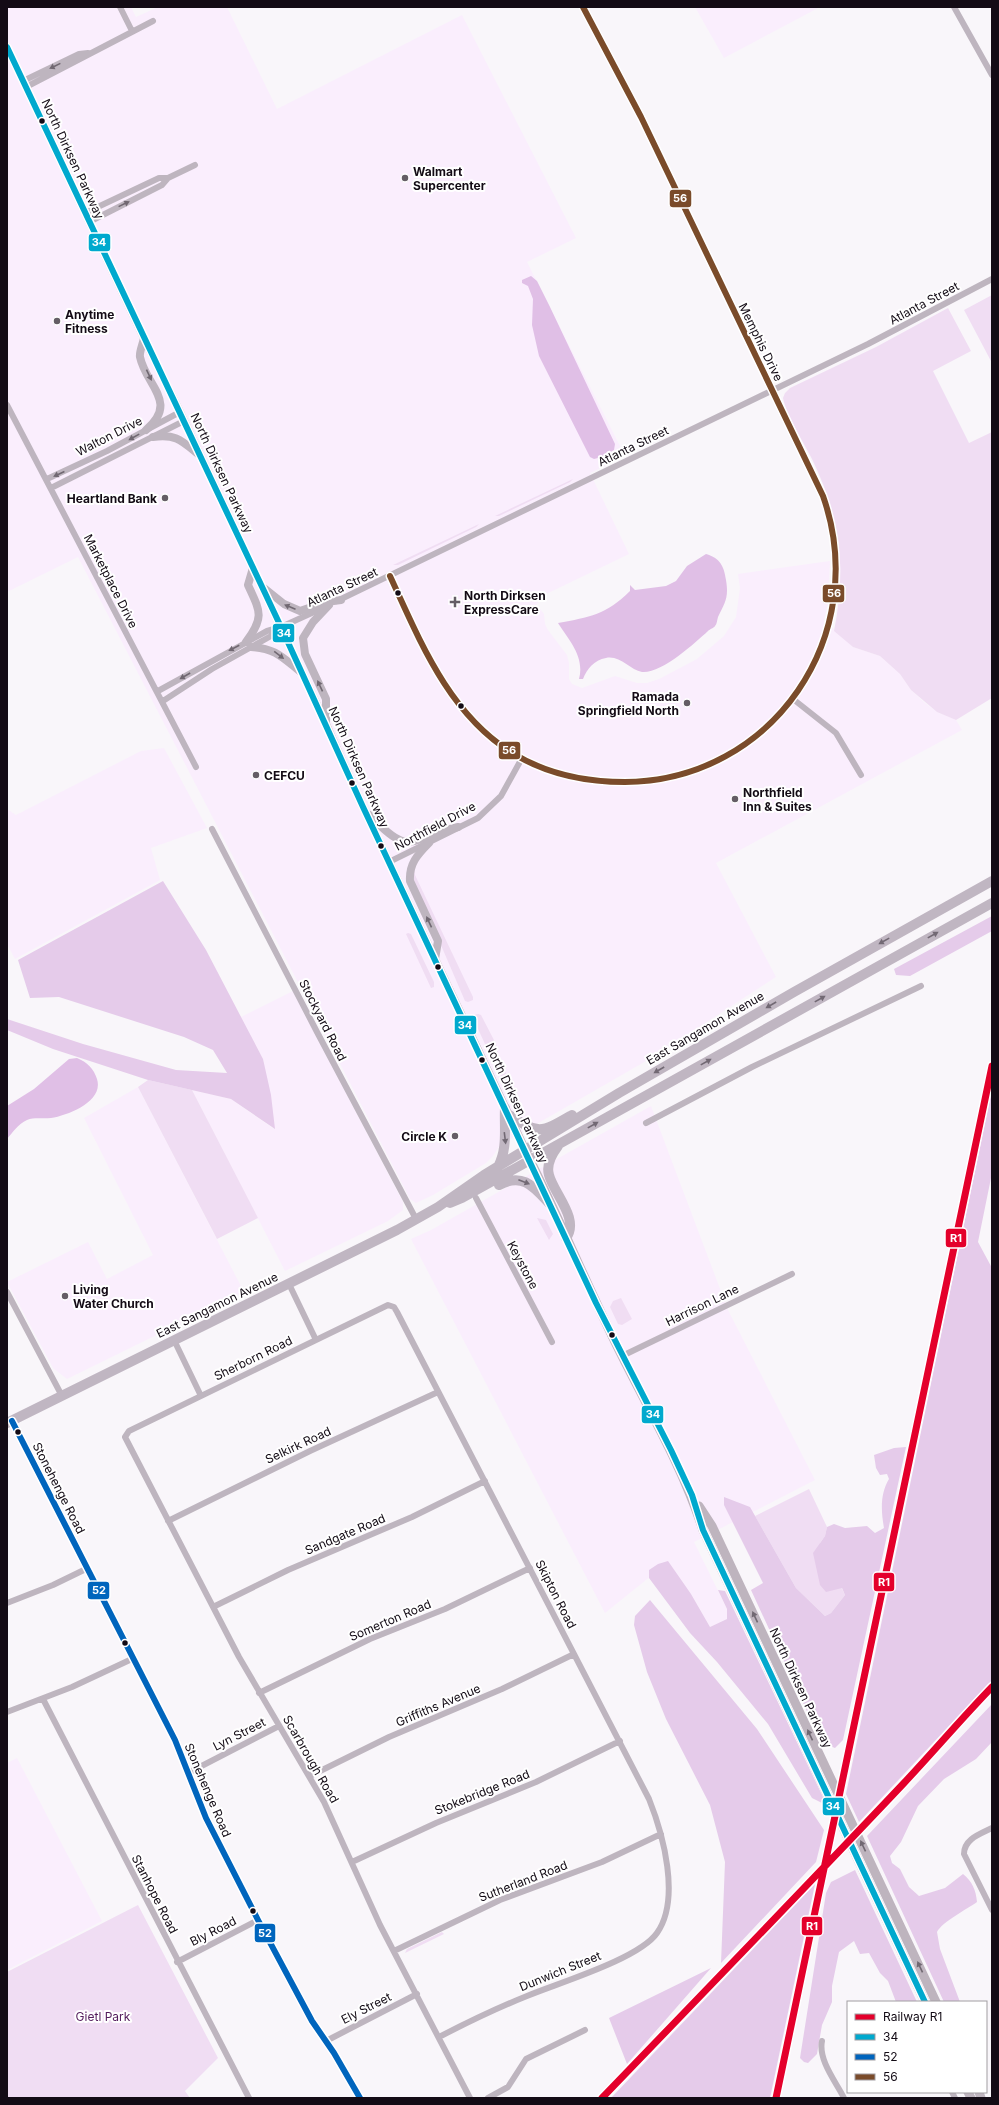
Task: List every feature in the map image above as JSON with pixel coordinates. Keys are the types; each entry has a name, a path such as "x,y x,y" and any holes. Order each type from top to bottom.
{"main road":[{"name":"East Sangamon Avenue","path":"10,1422 289,1284 438,1207 498,1167 619,1093 794,992 992,881"},
{"name":"East Sangamon Avenue","path":"438,1207 462,1198 991,903"},
{"path":"498,1167 506,1146 504,1132 507,1111 529,1128 544,1129 595,1101 619,1093"},
{"path":"559,1144 550,1159 548,1174 570,1221 569,1234 566,1238"},
{"name":"North Dirksen Parkway","path":"526,1151 622,1356 669,1446 692,1495 704,1530 874,1890 925,2001"},
{"path":"462,1198 472,1200 512,1179 525,1182 533,1187 550,1204"},
{"name":"North Dirksen Parkway","path":"692,1495 712,1526 936,2001"}],"street":[{"path":"120,7 132,32"},
{"name":"Memphis Drive","path":"583,7 641,117 823,496 828,511 836,560 834,593 827,629 815,662 793,698"},
{"path":"954,7 992,75"},
{"path":"25,84 82,60 88,53 153,21"},
{"name":"North Dirksen Parkway","path":"7,47 303,674 363,808 526,1151"},
{"path":"89,222 162,185 168,178 195,164"},
{"path":"85,213 159,178 168,178"},
{"name":"Atlanta Street","path":"163,701 267,631 281,627 340,600 773,391 868,344 992,279"},
{"path":"144,338 140,356 160,400 159,414 153,424 146,430"},
{"name":"Marketplace Drive","path":"7,405 47,479 129,639 158,691 196,767"},
{"name":"Walton Drive","path":"47,479 180,412"},
{"name":"Walton Drive","path":"51,488 153,438 184,421"},
{"path":"153,438 172,436 182,441 200,455"},
{"path":"253,568 248,585 259,608 259,619 248,645 271,649 279,653 303,674"},
{"path":"390,576 434,668 448,690 478,725 509,750 522,758 558,772 596,781 638,782 678,776 711,763 741,747 769,725 793,698 836,733 861,775"},
{"path":"261,586 284,604 300,611 310,609 326,602 340,600"},
{"path":"326,724 326,699 305,654 304,638 312,622 329,605"},
{"name":"Atlanta Street","path":"158,691 248,645"},
{"name":"Northfield Drive","path":"389,862 478,818 494,803 506,787 522,758"},
{"path":"363,808 384,831 402,842 416,842 442,830 458,827"},
{"name":"Stockyard Road","path":"212,829 416,1219"},
{"path":"429,843 414,859 410,868 410,877 438,941 434,959"},
{"path":"646,1123 752,1067 921,986"},
{"name":"Keystone","path":"476,1198 552,1342"},
{"name":"Harrison Lane","path":"622,1356 792,1274"},
{"path":"289,1284 316,1340"},
{"path":"7,1292 62,1396"},
{"name":"Sherborn Road","path":"126,1434 384,1306 391,1305"},
{"name":"Skipton Road","path":"391,1305 397,1312 649,1799 661,1834 667,1871 667,1904"},
{"path":"174,1340 201,1396"},
{"name":"Selkirk Road","path":"168,1521 310,1451 438,1392"},
{"name":"Stonehenge Road","path":"10,1422 88,1568 175,1740 206,1818 258,1920 299,1998 360,2098"},
{"name":"Scarbrough Road","path":"126,1434 129,1447 259,1693 310,1776 324,1802 394,1950 470,2098"},
{"name":"Sandgate Road","path":"213,1607 288,1570 412,1517 485,1481"},
{"path":"7,1603 46,1588 88,1568"},
{"name":"Somerton Road","path":"259,1693 356,1645 445,1609 530,1568"},
{"name":"Griffiths Avenue","path":"310,1776 389,1737 495,1692 574,1654"},
{"path":"7,1712 91,1679 134,1658"},
{"name":"Stanhope Road","path":"43,1699 177,1962 249,2098"},
{"name":"Lyn Street","path":"188,1773 279,1726"},
{"name":"Stokebridge Road","path":"352,1862 436,1823 536,1782 620,1741"},
{"path":"992,1828 970,1840 964,1848 965,1858 992,1910"},
{"name":"Sutherland Road","path":"394,1950 494,1903 602,1862 661,1834"},
{"name":"Dunwich Street","path":"439,2037 510,2003 592,1970 641,1948 658,1932 665,1915 667,1904"},
{"name":"Bly Road","path":"177,1962 258,1920"},
{"name":"Ely Street","path":"326,2041 417,1994"},
{"path":"489,2098 508,2087 526,2059 585,2030"},
{"path":"822,2040 821,2048 823,2057 844,2098"}],"shaded area":[{"path":"7,7 131,7 136,17 158,7 227,7 277,109 462,15 576,238 527,262 625,456 590,473 629,554 538,598 539,602 536,604 544,614 545,624 548,630 567,655 569,663 569,679 572,684 582,688 615,676 637,683 647,683 659,679 697,659 724,636 736,617 740,588 738,574 830,561 828,603 824,620 853,647 880,656 900,674 911,690 925,703 937,712 956,720 962,730 716,863 776,977 653,1057 500,1145 493,1156 486,1163 433,1195 416,1203 410,1199 78,557 7,592"},
{"path":"695,7 820,7 724,58"},
{"path":"531,276 537,281 550,307 615,444 614,450 602,457 594,459 590,457 539,356 532,325 533,299 528,286 522,283 522,280"},
{"path":"706,554 715,558 720,563 724,571 727,586 726,600 714,627 677,657 658,668 642,672 633,669 616,659 606,658 595,663 589,668 583,679 579,679 580,663 578,656 571,642 558,623 589,617 605,610 630,591 630,585 635,590 666,586 676,581 687,566"},
{"path":"164,748 207,828 151,848 160,880 15,959 7,944 7,809 16,815 141,751"},
{"path":"163,881 206,950 263,1059 271,1095 275,1129 231,1099 148,1080 53,1049 7,1030 7,1019 83,1044 176,1070 227,1073 213,1050 184,1037 59,997 30,998 18,960"},
{"path":"992,916 992,931 910,976 896,975 894,969"},
{"path":"293,991 403,1202 403,1210 388,1221 285,1271 192,1090 231,1099 274,1129 263,1059 241,1017"},
{"path":"77,1058 90,1066 97,1079 98,1087 90,1100 83,1106 67,1114 51,1118 27,1120 18,1126 7,1139 7,1106 34,1089 69,1059"},
{"path":"138,1087 244,1292 67,1379 53,1368 7,1282 88,1242 107,1279 153,1255 84,1118"},
{"path":"992,1089 992,1173 978,1242 992,1268 992,1680 859,1822 846,1794"},
{"path":"651,1106 728,1310 815,1480 694,1542 727,1609 727,1619 710,1627 691,1594 667,1563 605,1613 411,1239 431,1230"},
{"path":"906,1447 843,1740 835,1748 825,1744 816,1731 751,1590 763,1583 724,1505 724,1497 750,1507 796,1588 825,1616 831,1613 845,1595 842,1588 826,1592 820,1585 813,1553 825,1536 827,1527 834,1524 845,1528 867,1526 875,1533 884,1528 882,1503 884,1491 889,1479 887,1474 880,1475 876,1468 874,1455 894,1448"},
{"path":"668,1561 691,1594 710,1627 727,1619 727,1609 718,1590 725,1591 823,1797 824,1804 812,1798 768,1724 717,1662 690,1633 649,1578 649,1570 658,1564"},
{"path":"650,1600 757,1729 824,1830 816,1862 721,1963 725,1862 710,1805 666,1719 647,1672 634,1625 635,1616"},
{"path":"992,1704 992,1742 976,1759 944,1779 918,1806 901,1842 890,1856 892,1863 900,1869 909,1887 919,1896 945,1888 963,1874 975,1890 977,1902 949,1920 937,1932 940,1949 960,2001 944,2001 867,1836"},
{"path":"17,1758 102,1921 7,1970 7,1763"},
{"path":"855,1870 917,2001 896,2001 888,1981 880,1973 869,1953 860,1954 854,1941 839,1952 832,1986 832,2002 822,2025 817,2054 808,2063 804,2062 800,2058 826,1893 831,1882"},
{"path":"815,1884 770,2098 611,2098"},
{"path":"711,1968 627,2064 609,2018"}],"green space":[{"path":"992,295 992,363 964,310"},
{"path":"948,308 971,351 933,371 969,443 992,432 992,698 956,720 937,712 911,690 900,674 880,656 853,647 834,631 840,585 840,564 835,522 822,480 791,420 783,398 785,393 790,388 876,347"},
{"path":"573,479 570,482 499,516 495,516"},
{"path":"479,524 476,527 398,565 393,565"},
{"path":"415,870 415,875 473,997 473,1000 468,1002 465,1001 413,880"},
{"path":"406,934 411,934 434,982 434,987 431,988"},
{"path":"474,1015 481,1015 496,1044 499,1057 495,1059 491,1057 473,1018"},
{"path":"504,1069 515,1093 512,1094 508,1092 500,1074"},
{"path":"148,1080 192,1090 258,1218 217,1239 138,1087"},
{"path":"537,1218 546,1220 553,1234 549,1240"},
{"path":"621,1298 632,1319 622,1325 618,1324 610,1307 613,1301"},
{"path":"809,1489 827,1527 825,1536 820,1543 845,1595 831,1613 825,1616 796,1588 755,1516"},
{"name":"Gietl Park","path":"138,1905 218,2058 185,2091 190,2098 7,2098 7,1972"},
{"path":"442,1932 444,1934 405,1953 407,1949"}],"rail line":[{"name":"R1","path":"776,2098 992,1066"},
{"name":"R1","path":"602,2098 866,1823 992,1687"}],"transit line":[{"name":"56","path":"390,576 425,651 454,698 471,719 491,738 514,754 540,767 568,776 611,782 625,782 678,775 725,756 766,728 798,691 821,647 834,599 835,548 823,496 641,117 583,7"},
{"name":"34","path":"7,47 281,627 363,807 596,1303 671,1450 692,1495 703,1530 925,2001"},
{"name":"52","path":"12,1421 175,1740 206,1818 258,1920 312,2021 334,2053 360,2098"}],"place":[{"name":"Walmart Supercenter","path":"405,178"},
{"name":"Anytime Fitness","path":"57,321"},
{"name":"Heartland Bank","path":"165,498"},
{"name":"North Dirksen ExpressCare","path":"455,602"},
{"name":"Ramada Springfield North","path":"687,703"},
{"name":"CEFCU","path":"256,775"},
{"name":"Northfield Inn & Suites","path":"735,799"},
{"name":"Circle K","path":"455,1136"},
{"name":"Living Water Church","path":"65,1296"}]}
